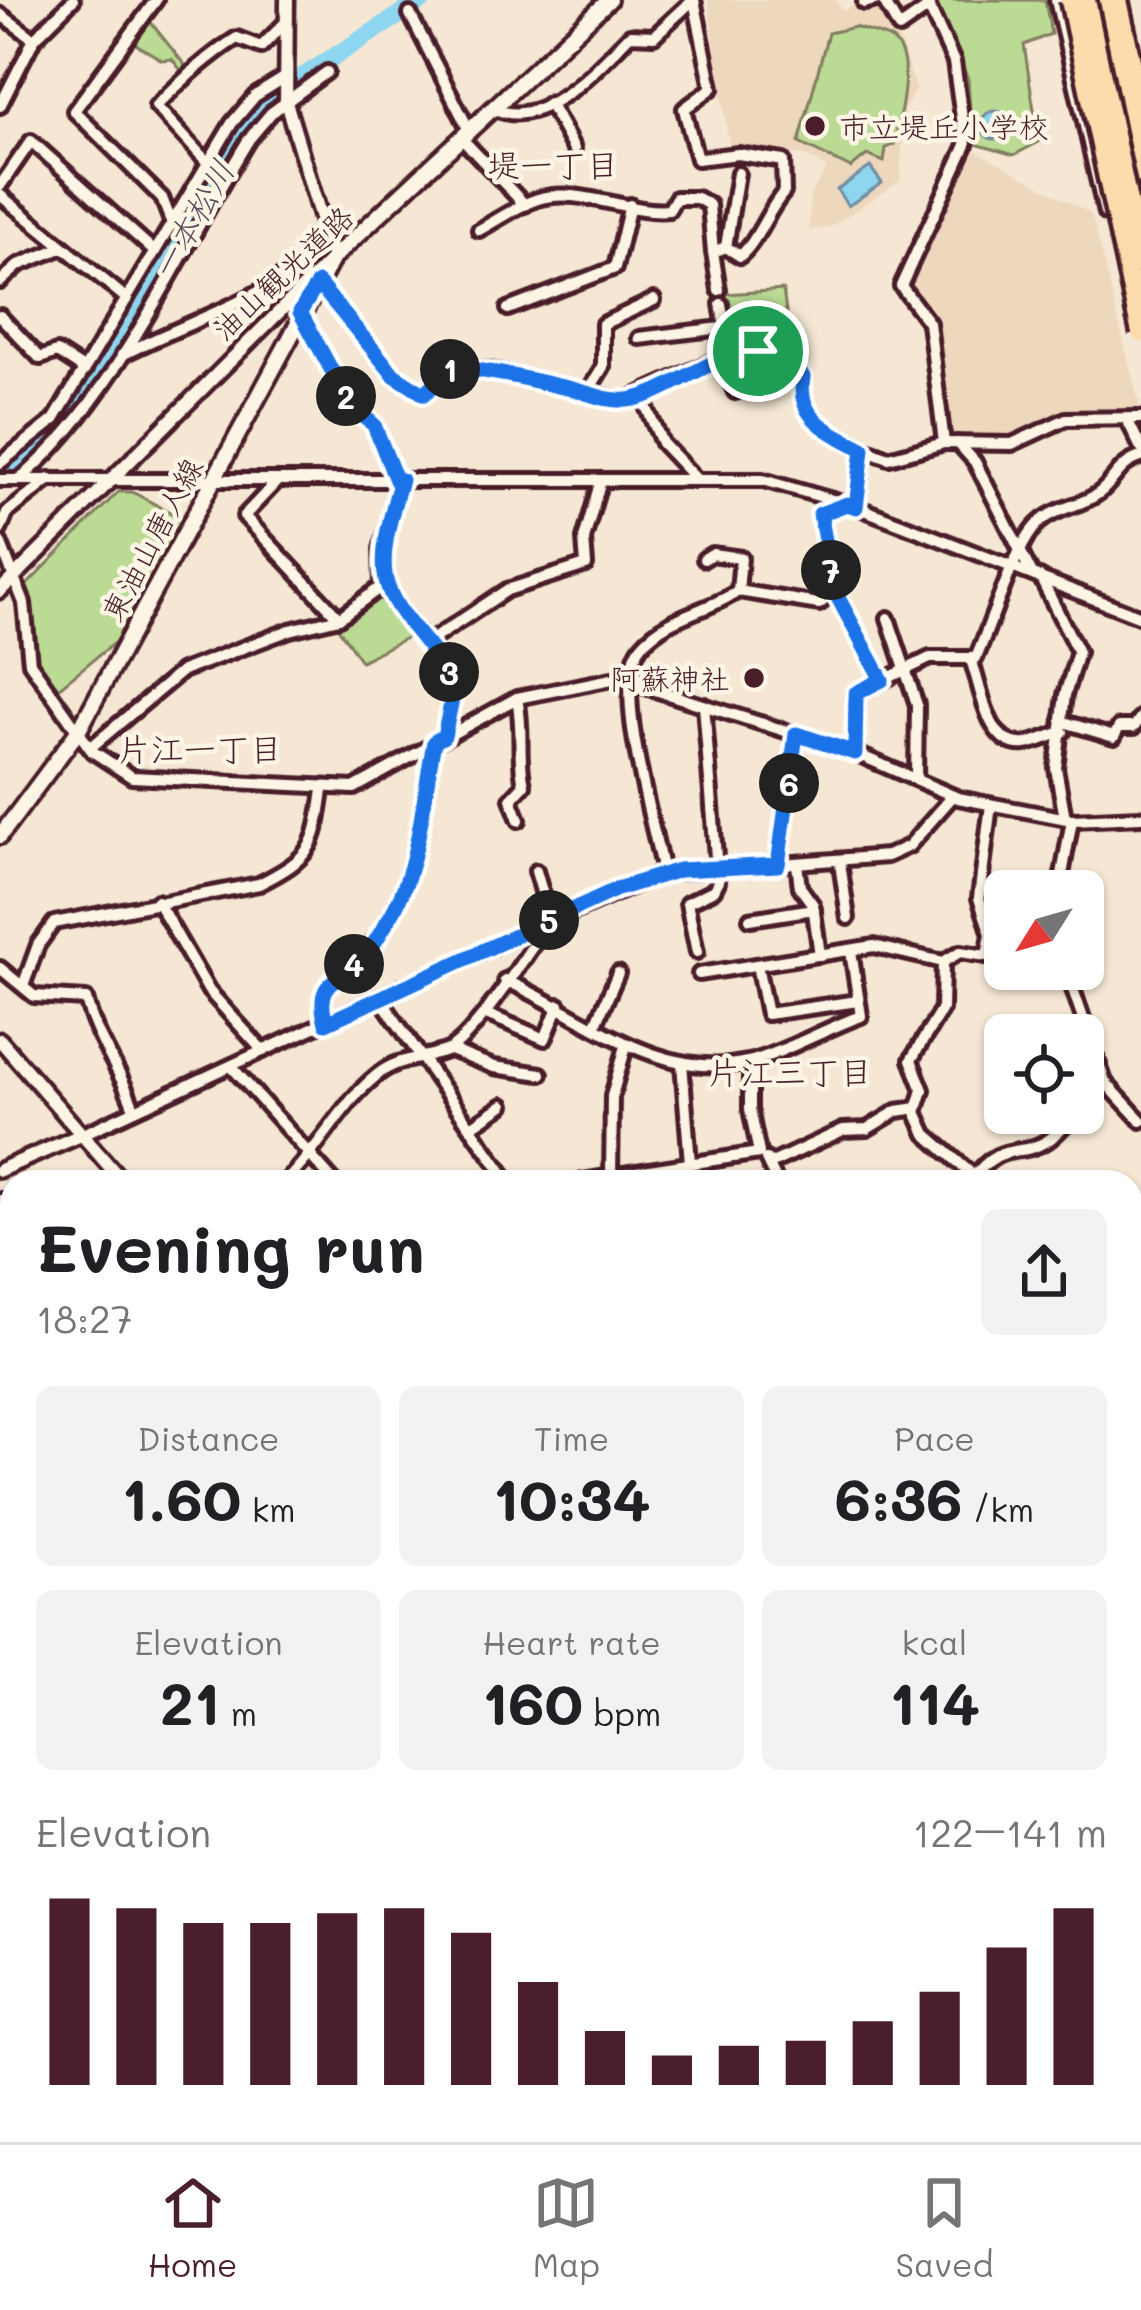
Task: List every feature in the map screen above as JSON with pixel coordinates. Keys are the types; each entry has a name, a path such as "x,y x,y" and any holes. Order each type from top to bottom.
{"highway":[{"path":"1070,0 1141,333"},
{"path":"1086,0 1141,264"},
{"path":"1104,0 1141,174"},
{"path":"1118,0 1141,107"}],"main road":[{"name":"油山観光道路","path":"333,258 609,0"},
{"name":"東油山唐人線","path":"0,836 79,730 313,282 333,258"}],"street":[{"path":"0,106 34,39 73,0"},
{"path":"155,0 74,111 162,198 172,224"},
{"path":"287,0 285,91 333,258"},
{"path":"495,109 506,114 549,103 590,76 630,35 654,36 694,0"},
{"path":"694,0 712,88 683,110 697,158 738,154 783,161 784,192 766,213 746,252 740,256 726,247"},
{"path":"1056,0 1106,212 1133,228"},
{"path":"874,1 899,28 927,3 953,62 966,145 901,286 929,323 949,442 975,462 1078,652 1065,695 1056,768 1068,819 1062,870"},
{"path":"0,14 34,39"},
{"path":"410,14 466,135 525,205"},
{"path":"208,163 157,106 192,68 237,38 253,49 261,47 285,23"},
{"path":"0,463 54,420 208,163 255,96 285,91 327,72"},
{"path":"5,482 72,431 249,139 285,91"},
{"path":"549,103 574,148"},
{"path":"127,299 0,190 31,141 155,252"},
{"path":"726,247 737,173"},
{"path":"479,230 540,197 630,205 649,212 669,210 676,198 697,198 709,205 719,290"},
{"path":"508,309 615,268 630,205"},
{"path":"0,282 19,265 63,247"},
{"path":"713,252 726,247"},
{"path":"120,356 156,337 180,333 266,288 287,271 297,271 313,282 411,390 424,394 452,368 490,370 624,401 643,397 720,358 758,351 779,353 800,372 808,414 818,425 889,458 949,442 1012,444 1066,419 1141,418"},
{"name":"油山観光道路","path":"0,591 313,282"},
{"path":"587,393 603,367 603,323 654,300"},
{"path":"721,304 725,328"},
{"path":"300,312 350,404 374,425 399,480 381,549 382,586 456,681 394,912 365,956 324,986 320,1000 326,1023"},
{"path":"0,316 40,358 57,352 86,370"},
{"path":"639,338 725,328 758,351"},
{"path":"720,358 735,392 800,372"},
{"path":"643,397 662,443 697,480"},
{"path":"1127,419 1141,452 1123,463 1098,494 1039,522 1019,544 1015,568 970,660 991,724 1002,737 1026,744 1064,727 1114,737 1120,728 1134,727 1141,717"},
{"path":"852,506 863,449"},
{"path":"0,530 7,513 50,479"},
{"path":"278,480 244,516 339,618"},
{"path":"427,643 507,590 586,565 584,539 601,480"},
{"path":"5,482 763,480 852,506 1141,617"},
{"path":"852,506 820,514 835,592 882,680"},
{"path":"0,542 24,603 30,663 89,748 132,777 354,788 517,698 616,678 855,753 953,796 1068,819 1141,817"},
{"path":"704,559 712,554 741,558 738,591"},
{"path":"89,748 182,671 290,630 339,618 382,586"},
{"path":"663,873 638,757 629,681 638,648 672,619 711,609 738,591 769,592 804,604 818,604 835,592"},
{"path":"888,618 917,704 916,779"},
{"path":"855,753 856,693 930,658 970,660"},
{"path":"517,698 526,742 518,760 524,785 512,799 518,820"},
{"path":"697,952 687,903 714,890 718,867 704,705"},
{"path":"778,865 796,734"},
{"path":"23,986 38,945 54,923 259,884 303,859 316,838 322,790"},
{"path":"0,1170 550,919 663,873 886,856 909,846 953,796"},
{"path":"984,912 979,898 992,805"},
{"path":"840,862 848,918"},
{"path":"796,864 800,887 814,909 820,955"},
{"path":"536,871 550,919"},
{"path":"157,901 208,992 263,1051"},
{"path":"751,919 814,909"},
{"path":"450,1050 486,1014 550,919"},
{"path":"699,974 874,946 943,962 960,952 984,955"},
{"path":"505,980 596,1024 626,1046 682,1063 750,1062 861,1016 851,951"},
{"path":"943,962 942,1009 911,1060 923,1090 917,1108 926,1134 963,1170"},
{"path":"757,965 767,1014 858,1001"},
{"path":"0,968 34,996 86,999 95,1035 120,1065 134,1109"},
{"path":"596,1024 618,973"},
{"path":"1073,990 1105,1082 1141,1121"},
{"path":"379,997 501,1170"},
{"path":"486,1014 544,1039 559,1005"},
{"path":"1,1043 112,1170"},
{"path":"611,1170 612,1096 626,1046"},
{"path":"297,1170 371,1080 419,1054 450,1050 494,1067 541,1074"},
{"path":"750,1062 750,1109 759,1153 772,1170"},
{"path":"682,1063 690,1162"},
{"path":"231,1066 324,1170"},
{"path":"1124,1098 1141,1090"},
{"path":"471,1127 502,1105"},
{"path":"770,1164 843,1130 867,1129 897,1111 917,1108"},
{"path":"980,1170 989,1159 1011,1148 1044,1143 1053,1134"},
{"path":"645,1170 759,1153"}],"shaded area":[{"name":"市立堤丘小学校","path":"708,0 836,0 843,12 859,1 876,7 901,45 916,89 904,109 900,181 830,227 809,230 810,195 827,169 809,157 729,143"},
{"path":"975,150 1091,214 1141,411 1066,413 1039,431 1011,439 950,435 939,321 910,287"}],"green space":[{"path":"934,0 1045,0 1051,34 1024,45 1039,142 1014,155 972,143 968,79"},
{"path":"148,19 188,69 183,73 172,59 162,60 131,41"},
{"path":"855,27 892,40 905,75 894,145 886,148 884,162 867,155 851,168 799,143 828,33"},
{"path":"783,290 789,333 761,339 729,323 726,294"},
{"path":"118,492 132,492 185,520 124,635 57,689 37,664 23,589"},
{"path":"383,590 415,633 361,661 334,622"}],"water":[{"path":"995,111 1005,115 1009,125 1005,135 995,139 985,135 981,125 985,115"},
{"path":"870,167 882,183 848,206 837,190"}],"waterway":[{"name":"一本松川","path":"0,478 61,432 92,392 248,118 277,93 423,0"}],"place":[{"name":"市立堤丘小学校","path":"815,126"},
{"name":"阿蘇神社","path":"754,678"}],"district":[{"name":"堤一丁目","path":"553,163"},
{"name":"片江一丁目","path":"200,747"},
{"name":"片江三丁目","path":"790,1070"}],"route":[{"path":"318,283 394,375 424,394 452,368 490,370 624,401 643,397 720,358 758,351 791,358 803,377 800,393 808,414 818,425 863,449 856,507 847,504 820,514 835,592 882,680 856,693 855,753 796,734 778,865 679,870 617,889 326,1023 320,1000 324,986 365,956 394,912 412,852 434,742 444,736 456,681 382,586 381,549 401,480 396,480 374,425 350,404 300,312 318,283"}]}
